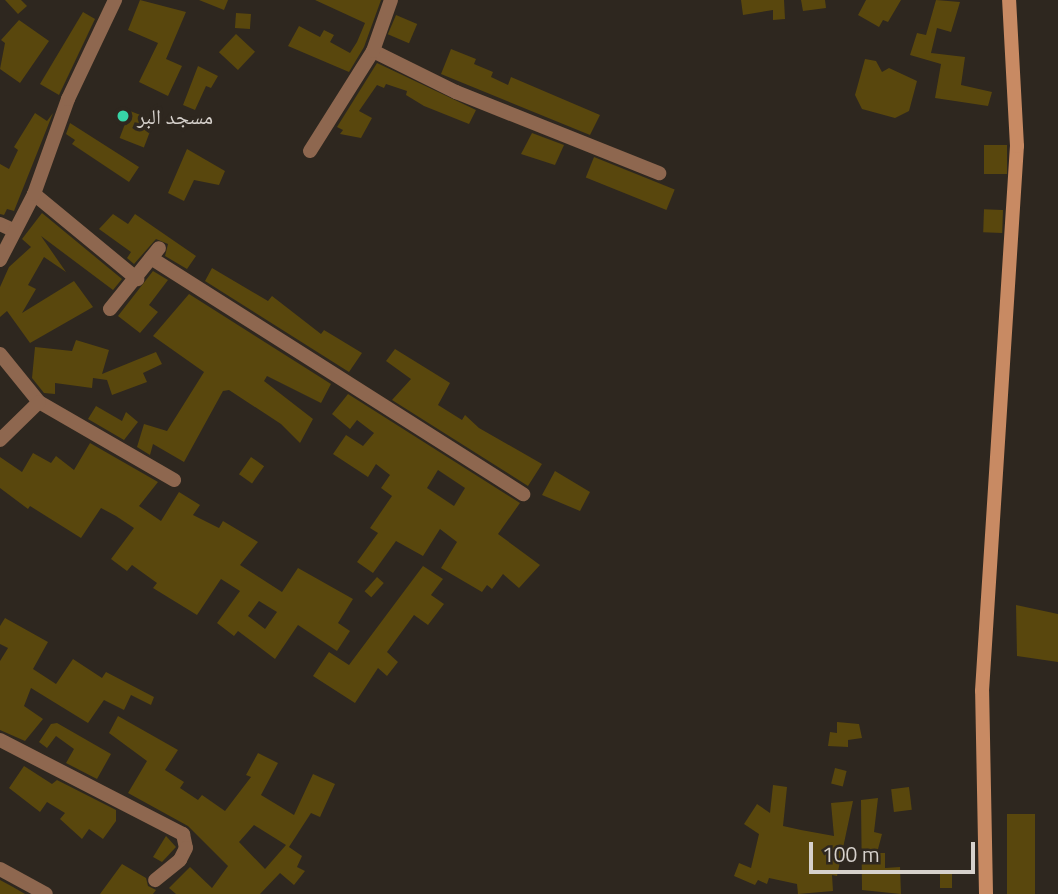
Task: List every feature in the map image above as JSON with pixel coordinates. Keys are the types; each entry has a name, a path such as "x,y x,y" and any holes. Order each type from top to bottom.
{"main road":[{"path":"986,894 982,691 1017,146 1009,0"}],"street":[{"path":"0,260 6,227 34,194 68,99 115,0"},
{"path":"310,151 373,51 391,0"},
{"path":"373,51 456,92 659,173"},
{"path":"34,194 138,279"},
{"path":"110,309 138,279 155,253 523,494"},
{"path":"0,355 39,402 174,480"},
{"path":"0,440 39,402"},
{"path":"0,740 183,834 186,848 180,860 155,880"},
{"path":"0,869 46,894"}],"building":[{"path":"5,0 21,0 27,6 18,14"},
{"path":"140,0 186,12 166,59 182,66 168,96 139,82 158,43 128,30"},
{"path":"199,0 228,0 224,10"},
{"path":"315,0 381,0 364,47 349,72 288,46 299,26 320,37 324,30 334,35 330,42 350,53 357,42 365,23"},
{"path":"741,0 784,0 785,19 773,20 773,10 743,15"},
{"path":"801,0 825,0 826,8 803,11"},
{"path":"866,0 901,0 888,22 883,20 879,27 858,15"},
{"path":"936,0 960,2 951,32 937,28 931,53 965,57 961,85 992,92 988,106 935,98 941,64 910,55 917,33 926,35"},
{"path":"83,12 95,19 59,95 40,84"},
{"path":"236,13 251,14 250,29 235,28"},
{"path":"396,15 417,24 409,43 388,34"},
{"path":"19,20 49,41 20,83 0,69 5,43 1,40"},
{"path":"236,34 255,52 238,70 219,52"},
{"path":"451,49 476,59 474,64 493,72 491,77 508,85 511,77 600,115 590,135 441,74"},
{"path":"865,59 876,61 882,72 889,68 917,81 909,111 895,118 862,109 855,95"},
{"path":"377,63 476,110 469,124 424,106 406,95 407,91 386,84 384,88 377,85 359,111 372,118 361,138 340,134 343,130 337,127"},
{"path":"198,66 218,76 211,88 206,86 195,110 183,105"},
{"path":"130,111 154,120 144,147 120,138"},
{"path":"35,113 47,121 53,113 14,211 7,209 4,215 0,214 0,164 9,169 18,150 14,147"},
{"path":"70,123 139,167 129,182 72,144 75,140 66,134"},
{"path":"532,133 564,145 555,165 521,154"},
{"path":"984,145 1007,145 1007,174 984,174"},
{"path":"187,149 225,171 219,185 194,180 184,201 168,193"},
{"path":"594,157 675,190 666,210 586,177"},
{"path":"984,209 1003,210 1002,233 983,232"},
{"path":"42,213 122,279 113,290 41,236 66,272 44,257 28,285 36,289 22,313 74,281 93,307 30,343 7,311 0,317 0,287 9,267 31,247 22,239"},
{"path":"113,214 128,224 135,214 196,256 187,269 165,256 168,244 156,239 134,264 127,258 131,252 99,229"},
{"path":"212,268 268,301 272,296 321,334 324,330 362,353 349,372 205,281"},
{"path":"153,271 168,280 149,305 158,312 140,333 118,316"},
{"path":"189,294 331,384 321,403 267,376 264,381 313,419 300,443 281,424 229,390 223,391 184,462 153,444 150,455 137,447 144,424 167,431 204,372 153,336"},
{"path":"76,340 109,350 102,374 156,352 162,364 143,373 147,382 112,395 107,380 93,378 92,388 55,383 55,394 44,393 32,378 35,347 72,351"},
{"path":"395,349 450,383 438,405 462,420 465,415 479,428 542,464 528,486 392,400 411,379 386,361"},
{"path":"348,394 520,503 498,534 540,565 519,588 503,574 492,589 487,585 482,592 441,568 457,542 440,529 423,556 396,541 373,573 357,562 378,533 370,528 392,496 381,488 390,475 376,464 368,477 333,454 346,435 363,446 374,433 357,420 350,429 332,414","holes":["438,470 465,488 454,506 427,488"]},
{"path":"96,406 122,421 126,412 138,422 124,440 88,419"},
{"path":"90,443 158,482 139,506 161,521 179,492 200,505 193,515 219,528 223,521 258,542 240,565 282,592 298,568 353,599 338,623 350,631 337,651 298,625 275,659 238,631 234,636 217,623 240,591 221,579 197,615 153,588 157,583 132,565 127,571 111,559 134,528 116,516 101,508 81,538 30,506 28,509 0,488 0,457 22,472 33,453 51,463 56,456 74,470","holes":["259,601 277,612 265,629 248,616"]},
{"path":"251,457 264,466 252,483 239,474"},
{"path":"555,471 590,492 580,511 542,495"},
{"path":"423,566 443,579 431,595 444,604 428,625 414,615 387,652 398,662 387,676 378,668 355,703 313,676 329,652 349,665"},
{"path":"377,577 384,583 371,597 365,591"},
{"path":"1016,605 1058,614 1058,662 1017,656"},
{"path":"5,618 48,642 33,669 56,684 73,659 102,678 106,672 154,697 151,705 131,695 124,710 104,700 88,723 31,688 24,706 43,719 25,741 0,730 0,661 8,648 0,644 0,626"},
{"path":"118,716 178,750 165,770 184,782 180,788 198,800 202,795 225,811 251,777 246,775 258,753 278,763 261,795 294,815 313,774 335,784 320,817 311,813 289,847 302,856 297,867 305,871 294,885 280,873 260,894 176,894 169,888 190,867 212,888 228,866 188,826 128,793 147,761 109,733","holes":["254,825 286,845 265,869 239,842"]},
{"path":"837,722 859,724 862,738 848,740 848,747 828,746 830,732 837,733"},
{"path":"57,723 111,754 97,779 66,763 74,749 56,736 47,748 39,742 51,724"},
{"path":"24,766 52,784 57,780 116,810 116,821 103,839 89,829 82,839 60,819 65,813 47,802 40,812 9,788"},
{"path":"835,768 847,771 843,786 831,784"},
{"path":"773,785 787,787 783,826 801,830 834,836 831,803 853,801 837,876 832,875 833,891 798,894 797,884 769,878 767,884 758,880 755,885 734,876 739,863 751,868 759,834 744,824 757,804 770,813"},
{"path":"909,787 912,810 894,812 891,789"},
{"path":"878,798 874,832 882,834 877,853 885,853 885,868 900,867 901,894 862,890 861,800"},
{"path":"1007,814 1035,814 1035,894 1007,894"},
{"path":"166,836 176,847 162,862 153,857"},
{"path":"122,864 146,878 148,886 156,890 153,894 100,894"},
{"path":"940,870 952,870 952,888 940,888"},
{"path":"0,880 13,887 25,894 0,894"}],"place":[{"name":"مسجد البر","path":"123,116"}]}
